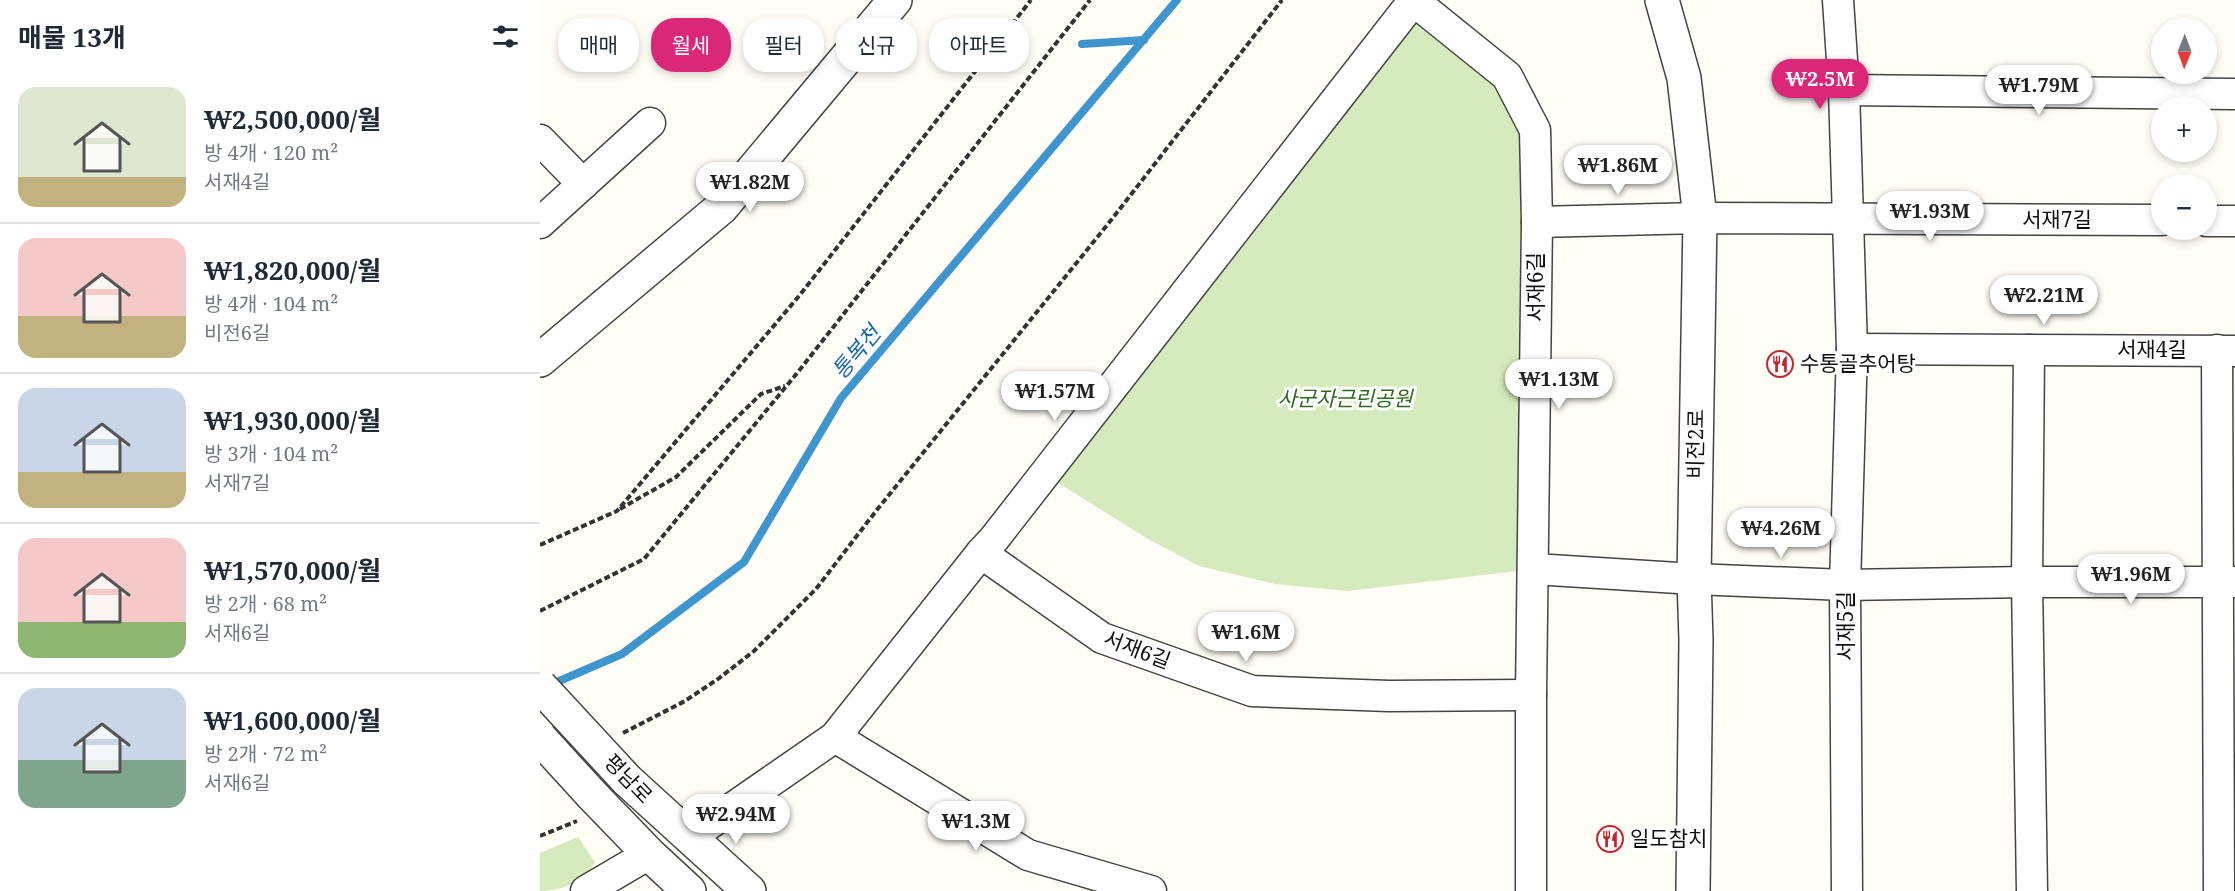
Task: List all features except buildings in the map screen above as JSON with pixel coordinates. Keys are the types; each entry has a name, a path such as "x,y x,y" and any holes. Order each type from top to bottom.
{"street":[{"path":"540,360 722,207 895,0"},
{"name":"비전2로","path":"1662,0 1684,78 1700,218 1694,579 1696,640 1693,891"},
{"name":"서재5길","path":"1838,0 1844,90 1852,349 1845,585 1848,891"},
{"path":"689,838 836,737 1001,530 1414,1"},
{"name":"서재6길","path":"1414,1 1507,76 1535,130 1537,222 1531,891"},
{"path":"1844,90 2235,94"},
{"path":"540,223 650,123"},
{"path":"540,140 583,184"},
{"name":"서재7길","path":"1537,222 1700,218 2151,220"},
{"path":"2217,221 2235,221"},
{"name":"서재4길","path":"1852,349 2226,350"},
{"path":"2029,350 2027,582 2032,891"},
{"path":"2220,891 2227,581 2226,350"},
{"name":"서재6길","path":"981,553 1102,639 1252,691 1389,696 1531,695"},
{"path":"1534,569 1845,585 2227,581"},
{"name":"평남로","path":"540,686 627,780 749,891"},
{"path":"836,737 1028,855 1151,891"},
{"name":"평남로","path":"540,738 649,854 689,891"},
{"path":"586,891 649,854"}],"path":[{"path":"617,511 799,296 1030,1 1036,0"},
{"path":"540,611 644,559 788,385 1090,0"},
{"path":"622,734 685,701 718,680 754,651 816,589 876,511 1112,219 1282,0"},
{"path":"540,545 617,511 676,477 761,394 788,385"}],"green space":[{"name":"사군자근린공원","path":"1414,1 1507,76 1535,130 1534,569 1348,591 1275,584 1199,566 1148,539 1044,474"},
{"path":"578,837 595,862 585,875 572,884 540,891 540,853"}],"waterway":[{"name":"통복천","path":"550,685 622,654 744,562 841,398 1177,0"},
{"path":"1082,44 1144,40"}],"place":[{"name":"수통골추어탕","path":"1780,364"},
{"name":"일도참치","path":"1610,839"}]}
